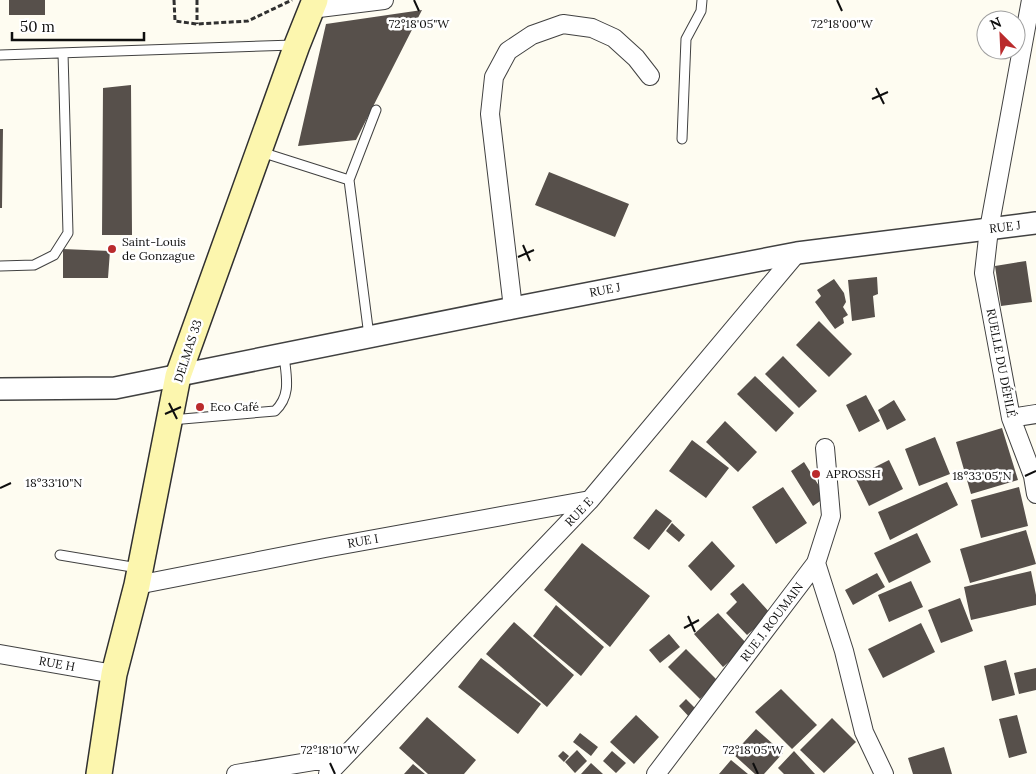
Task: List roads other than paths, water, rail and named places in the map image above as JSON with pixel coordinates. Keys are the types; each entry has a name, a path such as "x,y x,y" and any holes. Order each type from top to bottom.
{"main road":[{"name":"DELMAS 33","path":"100,774 114,674 138,577 178,376 297,44 306,3"}],"street":[{"path":"306,3 384,0"},
{"name":"RUELLE DU DÉFILÉ","path":"1031,0 989,229 984,273 1011,418 1033,476 1036,494"},
{"path":"513,308 490,114 494,77 508,50 532,35 563,24 592,28 614,38 636,58 650,76"},
{"name":"RUE J","path":"0,389 115,388 513,308 797,254 1036,223"},
{"name":"RUE E","path":"328,774 590,500 797,254"},
{"path":"1011,418 1036,414"},
{"name":"RUE J. ROUMAIN","path":"656,774 816,564 831,516 825,448"},
{"name":"RUE I","path":"138,577 324,548 590,500"},
{"path":"816,564 844,650 864,732 884,774"},
{"name":"RUE H","path":"0,654 114,674"},
{"path":"236,774 344,756"}],"lane":[{"path":"682,139 686,39 701,11 702,0"},
{"path":"0,55 297,44"},
{"path":"0,266 34,265 41,262 54,255 68,233 63,53"},
{"path":"370,338 349,180 376,110"},
{"path":"258,151 349,180"},
{"path":"169,421 276,411 282,405 286,394 284,355"},
{"path":"60,556 138,577"}],"place":[{"name":"Saint-Louis de Gonzague","path":"112,249"},
{"name":"Eco Café","path":"200,407"},
{"name":"APROSSH","path":"816,474"}]}
